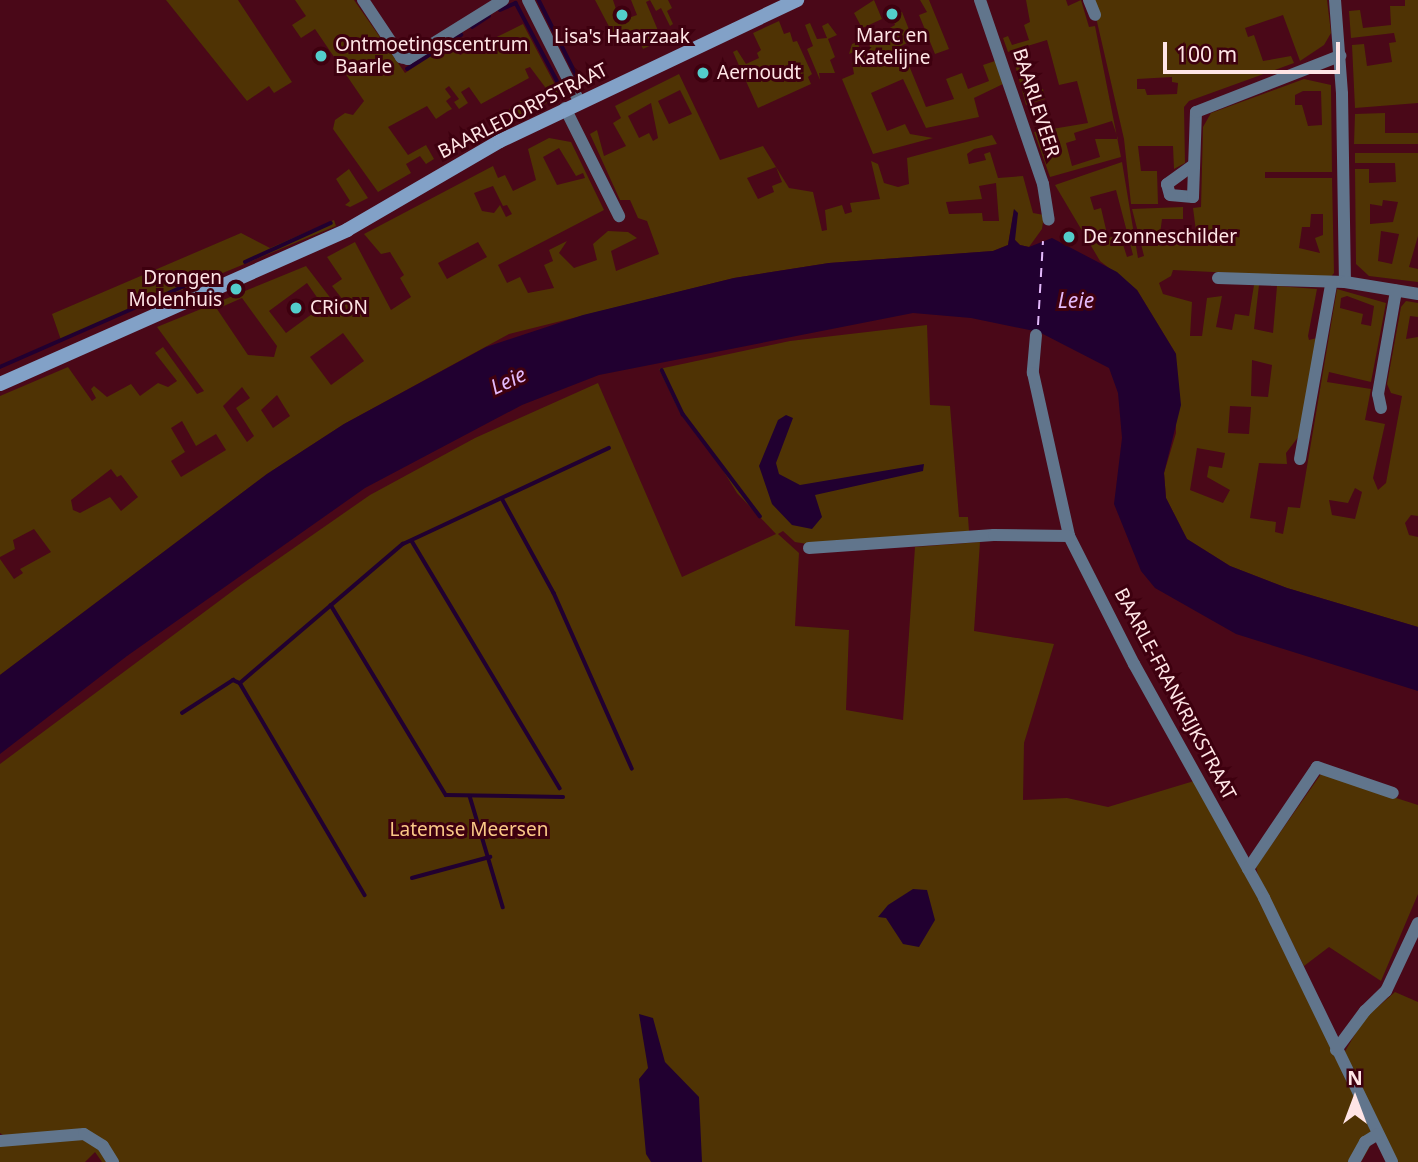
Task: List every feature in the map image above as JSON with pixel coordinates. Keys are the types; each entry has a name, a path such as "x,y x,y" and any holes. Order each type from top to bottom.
{"main road":[{"name":"BAARLEDORPSTRAAT","path":"0,384 347,230 565,108 797,0"}],"street":[{"path":"363,0 401,57 408,59 503,0"},
{"path":"528,0 579,101"},
{"name":"BAARLEVEER","path":"980,0 1044,184 1049,220"},
{"path":"1089,0 1095,15"},
{"path":"1335,0 1340,57 1345,282"},
{"path":"1192,166 1196,112 1340,57"},
{"path":"565,108 619,216"},
{"path":"1218,278 1331,285 1345,282 1418,294"},
{"path":"1300,458 1331,285"},
{"path":"1381,408 1378,394 1396,291"},
{"name":"BAARLE-FRANKRIJKSTRAAT","path":"1036,335 1032,373 1069,536 1134,664 1248,869 1392,1162"},
{"path":"809,548 994,536 1069,536"},
{"path":"1248,869 1318,767 1393,793"},
{"path":"1336,1050 1365,1011 1387,991 1418,923"},
{"path":"0,1141 84,1134 103,1146 113,1162"},
{"path":"1354,1162 1365,1142 1378,1134"}],"green space":[{"path":"166,0 238,0 292,82 274,93 269,86 247,101"},
{"path":"295,0 354,0 405,73 451,43 460,55 523,24 561,96 509,122 505,113 516,103 548,91 530,67 525,69 529,78 481,104 469,87 461,92 468,103 459,109 454,102 459,99 449,86 445,89 451,97 446,101 452,109 436,119 427,106 388,127 408,155 426,145 434,159 426,164 420,156 406,164 411,173 378,192 333,129 335,120 345,113 353,115 364,101 315,29 301,38 292,25 306,16"},
{"path":"595,0 613,0 620,21 637,15 631,0 650,0 646,2 662,40 643,49 634,30 614,36"},
{"path":"650,0 668,0 672,8 667,11 673,24 670,26 661,8 656,11"},
{"path":"874,0 882,19 869,25 874,37 895,25 892,16 902,12 910,32 914,31 917,38 901,46 926,107 954,99 946,79 962,73 968,89 989,81 983,65 995,61 1003,84 974,98 979,117 926,128 903,79 871,93 887,131 905,124 910,134 933,138 873,154 842,79 854,74 852,63 860,60 856,51 849,54 852,44 857,42 862,52 870,48 867,26 862,28 854,13"},
{"path":"920,0 929,0 949,49 935,54 919,15 927,12"},
{"path":"1026,0 1066,0 1068,6 1081,0 1089,27 1095,26 1117,135 1112,121 1074,133 1076,140 1066,143 1072,166 1100,157 1095,139 1117,139 1121,157 1050,177 1034,132 1088,123 1077,81 1059,85 1047,40 1008,52 1003,38 1008,36 1012,45 1029,40 1024,25 1030,22"},
{"path":"1092,0 1327,0 1331,33 1324,45 1300,61 1283,15 1245,28 1248,37 1254,35 1263,61 1291,56 1294,63 1189,101 1184,107 1185,163 1174,169 1173,146 1138,146 1141,171 1157,171 1158,204 1131,204 1124,139","holes":["1172,77 1172,82 1178,83 1177,94 1147,95 1145,89 1137,89 1137,79"]},
{"path":"1405,0 1418,0 1418,103 1355,108 1352,45 1364,44 1367,66 1392,62 1389,43 1396,42 1394,33 1351,38 1349,11 1360,10 1363,28 1391,25 1390,6 1405,6"},
{"path":"779,21 784,34 790,32 793,42 797,41 812,74 808,77 811,84 758,108 733,52 737,50 746,64 759,58 757,53 761,50 753,33"},
{"path":"810,23 817,39 827,38 822,26 828,23 837,35 828,39 835,57 830,60 835,73 819,73 820,80 807,49 813,46 805,25"},
{"path":"1024,58 1033,92 1043,89 1045,99 1026,105 1014,61"},
{"path":"679,74 720,160 763,146 776,167 789,188 813,192 822,231 827,230 825,210 842,205 845,214 852,212 850,203 880,199 871,161 878,164 884,183 898,187 909,184 907,158 992,135 997,144 974,149 967,154 969,164 986,160 984,154 990,152 998,178 1023,176 1033,213 1044,215 1042,229 1029,247 1020,245 1015,240 1014,209 1008,245 993,251 829,263 734,278 509,334 344,424 267,474 0,675 0,559 14,579 23,573 20,569 51,552 34,529 13,540 15,549 0,557 0,396 68,367 92,401 96,398 91,389 94,386 107,397 131,384 140,396 158,383 168,387 177,381 155,353 163,347 197,394 204,391 157,327 306,266 345,317 348,314 343,300 332,286 342,279 327,257 355,242 391,310 411,297 400,278 404,275 390,252 381,254 364,234 493,166 498,178 505,175 513,191 536,180 528,149 549,138 571,142 604,210 498,265 507,283 520,277 528,293 554,288 544,265 553,261 549,250 567,241 559,253 574,268 597,260 593,244 608,231 628,232 637,238 611,251 616,271 659,254 647,221 638,218 630,200 620,200 590,134 597,130 604,156 626,146 613,123 621,118 615,106","holes":["680,90 692,114 669,124 658,101","651,103 658,138 653,141 649,133 639,138 628,116","559,148 576,176 583,173 585,178 557,185 543,157","776,167 782,182 772,186 774,192 758,199 747,178","996,183 999,221 983,221 982,213 949,214 946,202 982,199 979,186","493,186 503,206 507,205 512,214 506,217 500,205 494,213 482,211 474,193","478,242 487,257 447,279 438,263","307,283 323,306 286,333 269,311","242,298 277,346 274,357 248,355 217,309","343,333 364,361 331,385 310,357","242,387 250,398 236,408 254,436 247,442 223,406","277,395 290,416 273,428 261,410","182,421 196,446 216,434 226,450 181,477 171,461 185,452 171,428","111,469 117,477 121,475 138,497 121,511 110,497 80,513 73,510 71,500"]},
{"path":"1304,79 1331,85 1332,172 1265,172 1265,178 1332,178 1334,273 1330,278 1173,270 1171,276 1159,283 1163,294 1192,302 1190,336 1202,336 1207,298 1222,296 1216,327 1232,330 1235,314 1249,316 1254,285 1259,285 1254,329 1273,333 1277,286 1317,289 1308,336 1309,340 1317,338 1299,436 1286,453 1287,464 1259,463 1250,518 1276,522 1275,532 1283,534 1288,507 1300,508 1337,289 1386,303 1371,382 1329,372 1327,382 1371,389 1365,420 1385,424 1373,478 1378,490 1386,483 1402,396 1391,393 1387,384 1401,307 1406,301 1418,303 1418,317 1410,316 1406,339 1418,337 1418,516 1411,515 1405,523 1409,535 1418,537 1418,627 1287,588 1230,566 1187,539 1166,498 1164,473 1176,433 1176,354 1137,290 1100,261 1055,185 1122,162 1138,258 1144,256 1132,209 1183,207 1183,219 1162,219 1159,242 1167,242 1168,236 1183,241 1184,236 1194,236 1196,231 1193,208 1201,207 1203,127 1211,113","holes":["1303,91 1321,91 1322,125 1308,126 1302,105 1295,105 1295,95","1116,190 1133,255 1127,257 1120,235 1108,238 1101,208 1094,210 1090,197","1311,214 1323,214 1323,235 1315,238 1320,253 1299,248 1302,227 1310,227","1347,296 1374,306 1371,326 1361,324 1363,314 1340,308 1341,298","1252,360 1272,365 1268,397 1251,396","1230,406 1251,407 1249,434 1228,433","1197,448 1225,453 1222,468 1209,466 1207,477 1230,490 1223,503 1190,490","1355,488 1362,492 1355,519 1332,515 1329,500 1348,503"]},
{"path":"1385,113 1385,133 1418,133 1418,144 1354,144 1355,114"},
{"path":"1355,153 1418,153 1418,236 1409,267 1418,269 1418,282 1369,276 1356,264 1355,169 1369,169 1369,183 1396,182 1395,163 1355,163","holes":["1383,200 1398,202 1393,222 1370,224 1370,204 1382,206","1381,231 1399,234 1392,264 1378,261"]},
{"path":"349,169 368,198 350,207 345,205 350,201 336,179"},
{"path":"334,220 336,226 61,340 52,314 241,233 270,248"},
{"name":"Latemse Meersen","path":"927,325 930,405 950,406 959,517 968,517 969,531 813,545 795,542 783,531 778,534 799,553 795,626 849,630 846,710 903,720 915,547 980,542 974,631 1054,644 1024,743 1023,800 1067,798 1108,807 1194,781 1246,871 1376,1136 1361,1162 102,1162 95,1152 85,1162 0,1162 0,1147 6,1137 0,1133 0,764 242,584 370,495 475,438 598,383 682,577 776,534 737,493 708,446 681,415 659,369 790,341"},
{"path":"1321,774 1418,805 1418,894 1381,981 1329,947 1304,966 1258,875 1256,867"},
{"path":"1395,992 1418,1002 1418,1162 1398,1162 1344,1053 1364,1019"}],"water":[{"name":"Leie","path":"1014,209 1018,213 1015,240 1020,245 1029,247 1052,238 1117,272 1137,290 1176,354 1181,405 1164,473 1166,498 1187,539 1230,566 1287,588 1418,627 1418,691 1236,634 1155,588 1141,571 1114,504 1122,438 1118,393 1109,368 1039,332 971,318 913,313 599,375 522,405 365,488 127,656 0,754 0,675 267,474 344,424 486,347 583,315 734,278 829,263 993,251 1008,245"},
{"path":"786,415 793,418 776,463 779,474 800,485 924,464 923,471 815,495 822,517 812,529 792,525 772,504 759,466 778,420"},
{"path":"913,889 927,890 935,920 919,947 903,944 886,918 878,917 888,905"},
{"path":"639,1014 653,1018 665,1062 699,1097 702,1162 651,1162 646,1154 639,1079 648,1068"}],"waterway":[{"path":"539,0 577,76"},
{"path":"500,10 516,3 561,88"},
{"path":"472,27 489,16"},
{"path":"407,69 461,35"},
{"path":"245,262 331,223"},
{"path":"0,367 189,284"},
{"path":"662,370 683,414 760,516"},
{"path":"182,713 233,680 240,683 403,544 609,448"},
{"path":"503,500 554,593 632,768"},
{"path":"412,541 560,788"},
{"path":"331,605 446,795 563,797"},
{"path":"240,683 365,895"},
{"path":"470,796 503,907"},
{"path":"412,878 490,857"}],"ferry route":[{"path":"1038,325 1043,241"}],"place":[{"name":"Marc en Katelijne","path":"892,14"},
{"name":"Lisa's Haarzaak","path":"622,15"},
{"name":"Ontmoetingscentrum Baarle","path":"321,56"},
{"name":"Aernoudt","path":"703,73"},
{"name":"De zonneschilder","path":"1069,237"},
{"name":"Drongen Molenhuis","path":"236,289"},
{"name":"CRiON","path":"296,308"}]}
